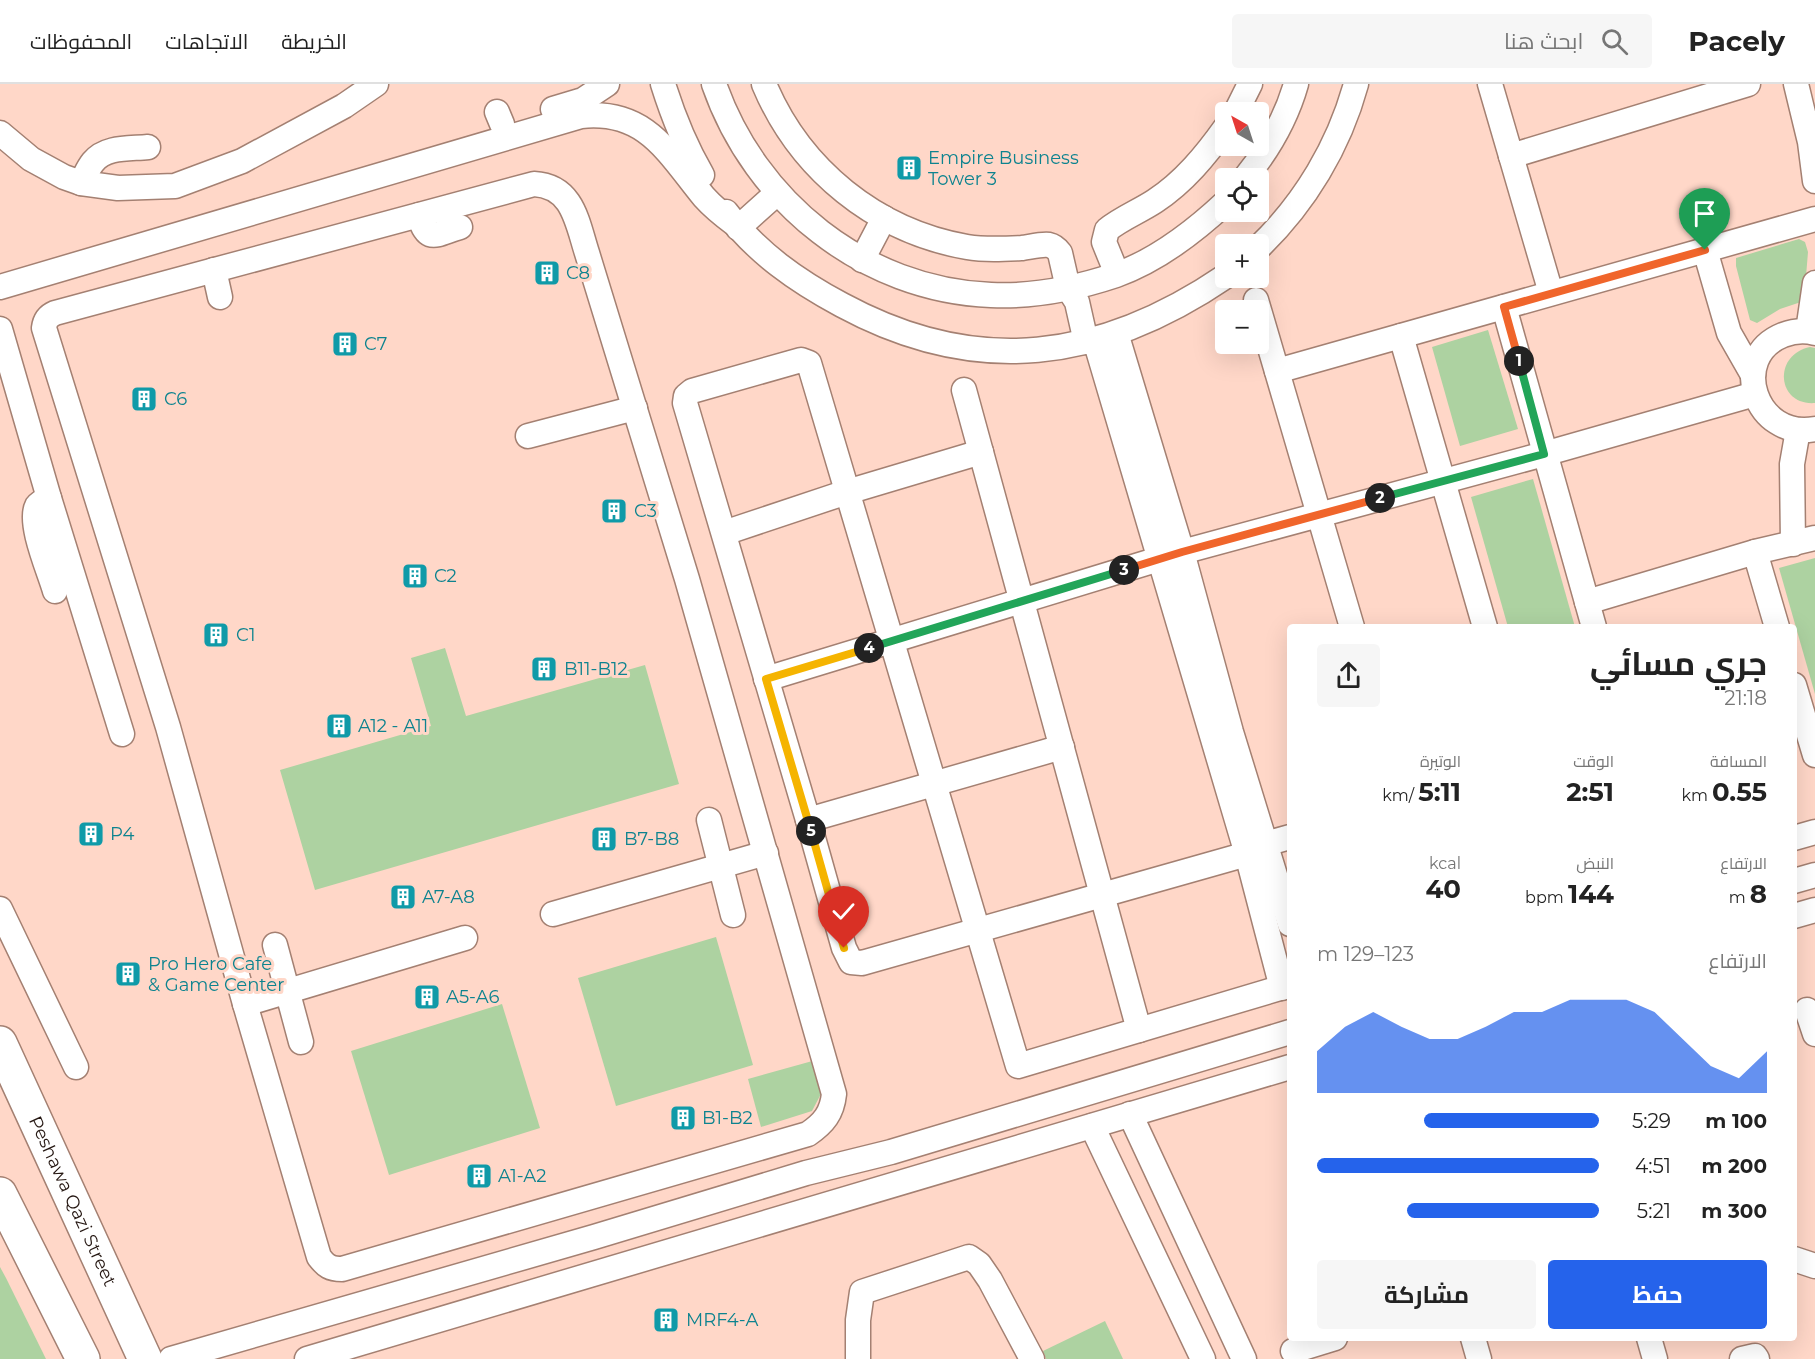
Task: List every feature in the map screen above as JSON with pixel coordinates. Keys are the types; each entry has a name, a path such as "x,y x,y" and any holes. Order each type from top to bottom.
{"highway":[{"name":"Peshawa Qazi Street","path":"0,1043 145,1359"},
{"path":"0,1194 83,1359"}],"street":[{"path":"0,269 500,118 583,100 607,84"},
{"path":"663,84 685,143 716,199 736,226"},
{"path":"714,84 732,127 747,153 777,193 803,219 826,238 862,260 932,287 991,296 1068,288 1117,274 1146,261 1179,242 1215,211"},
{"path":"764,84 777,111 807,156 847,194 884,218 919,234 968,247 994,250 1047,245 1060,253 1068,288 1065,306 1092,340 1122,389 1172,555 1231,732 1256,849 1286,986 1018,1066 977,931 933,784 809,363 801,360 692,391 686,396 685,403 844,948 851,962 862,963 977,931 1102,896 1256,849 1287,838"},
{"path":"1241,102 1250,84"},
{"path":"1269,128 1289,107 1296,84"},
{"path":"1269,237 1285,220 1318,175 1343,124 1356,84"},
{"path":"1490,84 1551,293"},
{"path":"1511,156 1718,88 1748,84"},
{"path":"1796,84 1810,142 1815,182"},
{"path":"0,133 31,159 64,177 81,183 118,188 175,186 242,161 344,106 365,87"},
{"path":"0,287 570,120 594,115 606,115 630,121 651,134 675,159 705,198 773,262 796,279 850,310 902,333 950,346 975,350 1028,351 1092,340 1135,326 1184,302 1215,283"},
{"path":"1117,274 1104,242 1107,230 1174,187 1215,142"},
{"path":"81,183 100,154 148,147"},
{"path":"534,184 546,184 564,196 571,205 687,579 834,1094 828,1117 808,1134 342,1269 333,1269 326,1266 319,1257 245,1004 168,727 44,328 47,318 55,313 419,215 534,184"},
{"path":"736,226 777,193"},
{"path":"419,215 423,229 432,235 460,227"},
{"path":"862,260 884,218"},
{"path":"1277,371 1815,219"},
{"path":"1587,602 1755,552 1804,541 1792,464 1806,429 1783,426 1771,419 1761,408 1754,385 1729,333 1705,250"},
{"path":"213,270 220,297"},
{"path":"1754,385 1757,360 1766,347 1778,338 1793,332 1812,332 1815,283"},
{"path":"1504,307 1593,624"},
{"path":"0,330 122,734"},
{"path":"1401,336 1481,624"},
{"path":"1269,344 1351,624"},
{"path":"766,679 1172,555 1544,454 1754,385"},
{"path":"964,390 1139,1030"},
{"path":"528,436 635,408"},
{"path":"724,533 847,492 981,452"},
{"path":"49,498 37,507 35,523 55,591"},
{"path":"1755,552 1776,624"},
{"path":"1797,696 1815,755"},
{"path":"808,820 1062,747"},
{"path":"709,820 733,915"},
{"path":"1797,837 1815,832"},
{"path":"1256,849 1287,917"},
{"path":"553,914 766,853"},
{"path":"1797,881 1815,875"},
{"path":"0,909 76,1067"},
{"path":"1797,915 1815,910"},
{"path":"245,1004 465,938"},
{"path":"275,945 300,1042"},
{"path":"1807,1010 1815,1034"},
{"path":"171,1359 594,1237 806,1173 914,1145 1287,1033"},
{"path":"308,1359 1287,1067"},
{"path":"1130,1114 1244,1359"},
{"path":"1092,1126 1203,1359"},
{"path":"855,1161 863,1193"},
{"path":"583,1199 594,1237"},
{"path":"858,1359 858,1320 862,1292 969,1257 979,1264 990,1280 1032,1359"},
{"path":"1797,1260 1815,1266"},
{"path":"340,1310 352,1346"},
{"path":"1293,1351 1325,1341"},
{"path":"1474,1341 1479,1359"},
{"path":"1650,1341 1655,1359"},
{"path":"1742,1359 1755,1356 1756,1359"}],"green space":[{"path":"1799,239 1805,242 1808,252 1804,301 1780,309 1757,323 1750,320 1736,258"},
{"path":"1488,330 1518,429 1460,446 1432,347"},
{"path":"1810,347 1815,348 1815,403 1802,402 1793,397 1784,379 1789,360 1798,352"},
{"path":"1533,479 1574,624 1507,624 1471,497"},
{"path":"1815,558 1815,694 1797,624 1795,624 1779,568"},
{"path":"445,648 466,716 645,665 679,784 315,890 280,770 431,726 411,658"},
{"path":"716,937 753,1065 616,1106 578,978"},
{"path":"502,1004 540,1128 389,1175 351,1051"},
{"path":"816,1060 822,1092 812,1111 761,1127 748,1079"},
{"path":"0,1267 6,1278 46,1359 0,1359"},
{"path":"1105,1321 1123,1359 1046,1359 1043,1351"}],"place":[{"name":"Empire Business Tower 3","path":"909,168"},
{"name":"C8","path":"547,273"},
{"name":"C7","path":"345,344"},
{"name":"C6","path":"144,399"},
{"name":"C3","path":"614,511"},
{"name":"C2","path":"415,576"},
{"name":"C1","path":"216,635"},
{"name":"B11-B12","path":"544,669"},
{"name":"A12 - A11","path":"339,726"},
{"name":"P4","path":"91,834"},
{"name":"B7-B8","path":"604,839"},
{"name":"A7-A8","path":"403,897"},
{"name":"Pro Hero Cafe & Game Center","path":"128,974"},
{"name":"A5-A6","path":"427,997"},
{"name":"B1-B2","path":"683,1118"},
{"name":"A1-A2","path":"479,1176"},
{"name":"MRF4-A","path":"666,1320"}],"route":[{"path":"844,948 766,679 1182,552 1544,454 1504,307 1705,250"}]}
